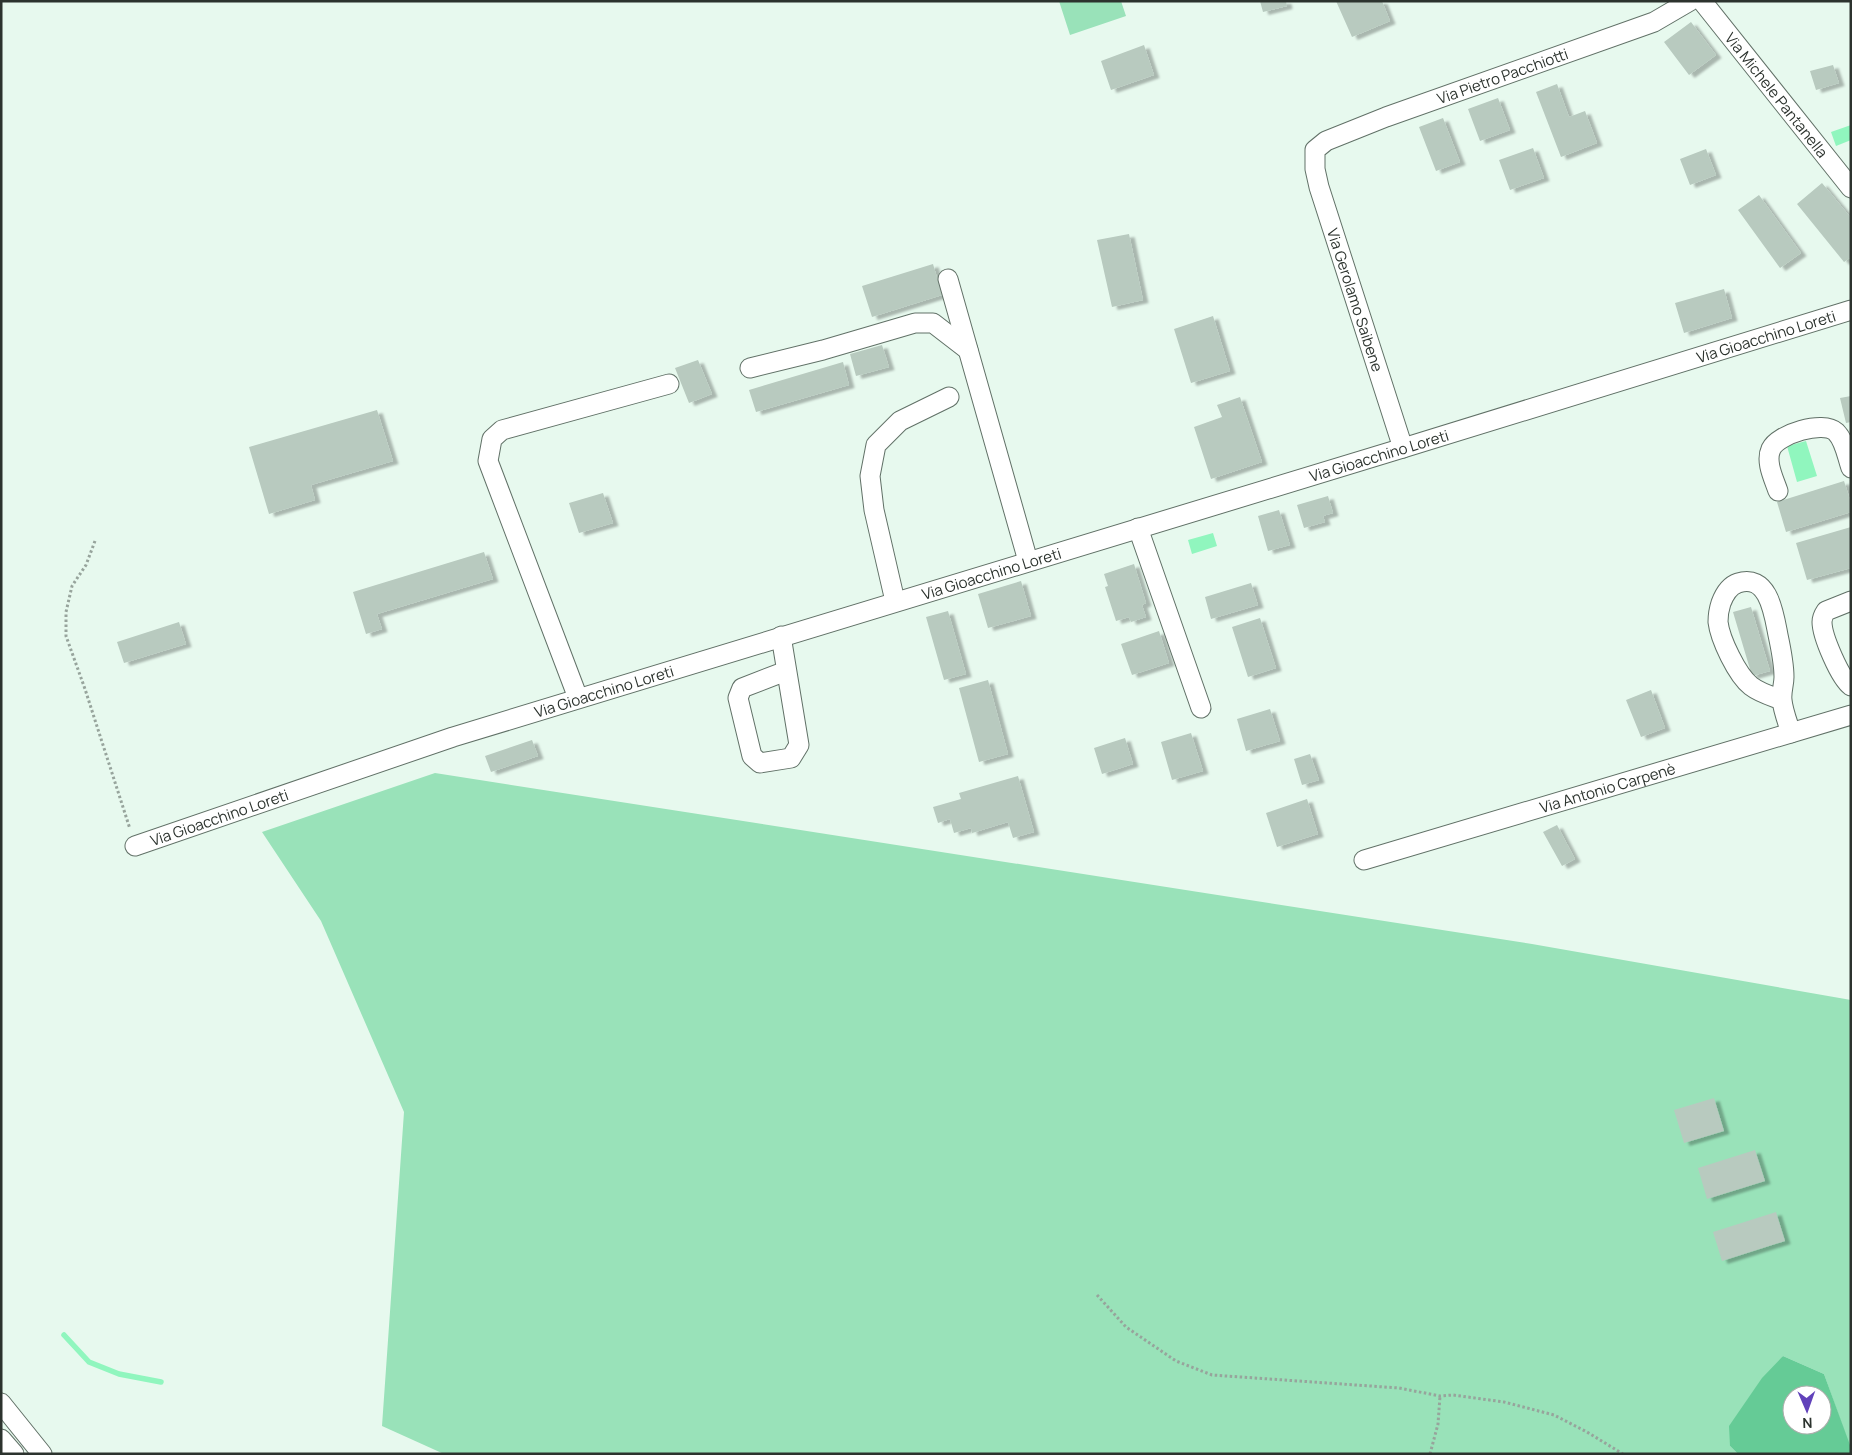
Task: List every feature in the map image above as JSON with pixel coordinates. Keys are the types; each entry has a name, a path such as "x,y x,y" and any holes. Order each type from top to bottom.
{"street":[{"name":"Via Pietro Pacchiotti","path":"1315,150 1326,141 1386,117 1654,22 1690,1"},
{"name":"Via Michele Pantanella","path":"1702,1 1851,188"},
{"name":"Via Gerolamo Saibene","path":"1315,150 1315,169 1319,187 1403,448"},
{"path":"948,279 1028,561"},
{"name":"Via Gioacchino Loreti","path":"135,846 453,737 1851,310"},
{"path":"750,368 823,350 915,323 933,323 968,350"},
{"path":"578,698 488,460 492,438 502,430 669,384"},
{"path":"895,602 874,510 870,476 876,446 900,421 949,397"},
{"path":"1778,491 1769,460 1771,448 1780,438 1812,428 1825,427 1837,433 1843,443 1851,468"},
{"path":"1138,528 1201,708"},
{"path":"1782,700 1750,685 1738,671 1722,638 1718,613 1724,596 1735,584 1752,583 1758,586 1770,600 1782,660 1784,678 1782,700 1791,733"},
{"path":"1851,601 1826,611 1822,620 1823,632 1842,676 1851,686"},
{"path":"781,636 799,746 792,758 760,763 752,756 738,698 742,688 786,671"},
{"name":"Via Antonio Carpenè","path":"1364,860 1851,715"},
{"path":"1,1403 42,1454"},
{"path":"1,1439 14,1454"}],"path":[{"path":"95,541 86,565 72,586 66,612 66,636 85,689 135,846"},
{"path":"1098,1295 1126,1327 1176,1362 1212,1375 1399,1388 1440,1396 1453,1395 1504,1402 1554,1415 1623,1454"},
{"path":"1430,1454 1438,1424 1440,1396"}],"shaded area":[{"path":"1059,1 1121,1 1126,16 1070,35"},
{"path":"1851,125 1851,140 1836,146 1831,132"},
{"path":"1806,441 1817,476 1797,482 1787,446"},
{"path":"1213,533 1217,546 1192,554 1188,540"},
{"path":"435,773 1532,944 1851,1000 1851,1450 1832,1397 1832,1385 1828,1385 1824,1374 1783,1356 1730,1446 1738,1454 444,1454 382,1426 404,1112 321,921 262,832"},
{"path":"1783,1356 1824,1374 1828,1385 1782,1385 1782,1435 1832,1435 1832,1396 1850,1445 1851,1454 1738,1454 1730,1446 1729,1426 1762,1378"}],"building":[{"path":"1260,1 1286,1 1287,6 1263,12"},
{"path":"1336,1 1382,1 1390,21 1352,37"},
{"path":"1691,22 1716,55 1689,75 1664,42"},
{"path":"1144,45 1154,75 1111,90 1101,61"},
{"path":"1833,65 1839,83 1816,90 1810,71"},
{"path":"1557,84 1569,117 1585,111 1597,143 1561,157 1536,92"},
{"path":"1498,98 1510,130 1480,141 1468,109"},
{"path":"1443,118 1460,162 1436,171 1419,127"},
{"path":"1533,148 1544,178 1510,190 1499,160"},
{"path":"1706,149 1716,175 1690,185 1680,159"},
{"path":"1822,183 1851,218 1851,257 1844,262 1797,204"},
{"path":"1759,195 1801,253 1780,268 1738,210"},
{"path":"1129,234 1143,300 1112,307 1097,240"},
{"path":"933,264 942,295 872,317 862,286"},
{"path":"1724,289 1732,318 1684,333 1675,303"},
{"path":"1213,316 1230,371 1191,383 1174,329"},
{"path":"882,345 889,367 856,376 850,354"},
{"path":"698,360 712,394 689,403 675,368"},
{"path":"843,362 849,385 756,412 749,390"},
{"path":"1851,396 1851,422 1846,423 1840,398"},
{"path":"1240,397 1262,462 1211,479 1194,427 1222,417 1217,405"},
{"path":"377,410 393,461 311,485 315,500 269,514 249,447"},
{"path":"1844,481 1851,503 1851,512 1786,532 1777,502"},
{"path":"603,493 613,523 579,533 569,503"},
{"path":"1328,496 1333,513 1323,516 1325,522 1304,528 1297,505"},
{"path":"1279,510 1290,545 1268,551 1258,516"},
{"path":"1851,527 1851,568 1807,580 1796,543"},
{"path":"484,552 493,579 377,614 382,629 366,634 353,592"},
{"path":"1134,564 1146,603 1142,605 1146,617 1131,622 1129,617 1116,621 1105,587 1108,586 1104,574"},
{"path":"1021,581 1031,616 988,628 978,594"},
{"path":"1251,583 1258,605 1211,619 1205,597"},
{"path":"1751,607 1770,671 1752,676 1733,612"},
{"path":"948,611 966,674 944,680 926,617"},
{"path":"1260,618 1276,668 1248,677 1232,627"},
{"path":"179,622 186,644 124,663 117,642"},
{"path":"1159,631 1169,663 1132,675 1121,644"},
{"path":"988,680 1008,754 979,762 959,688"},
{"path":"1651,690 1665,728 1641,737 1626,700"},
{"path":"1270,709 1280,741 1246,751 1237,719"},
{"path":"1191,733 1203,771 1172,780 1161,742"},
{"path":"1125,738 1133,764 1102,774 1094,748"},
{"path":"532,740 538,756 491,772 485,756"},
{"path":"1310,754 1319,780 1302,785 1294,759"},
{"path":"1018,776 1034,832 1013,838 1008,822 972,833 971,828 954,833 950,819 938,823 933,807 961,799 959,793"},
{"path":"1307,799 1318,834 1277,847 1266,813"},
{"path":"1557,825 1575,859 1562,866 1543,832"},
{"path":"1714,1098 1724,1131 1684,1143 1674,1110"},
{"path":"1755,1150 1765,1181 1707,1199 1698,1168"},
{"path":"1776,1212 1785,1241 1722,1261 1713,1232"}],"waterway":[{"path":"64,1335 89,1362 119,1374 161,1382"}]}
